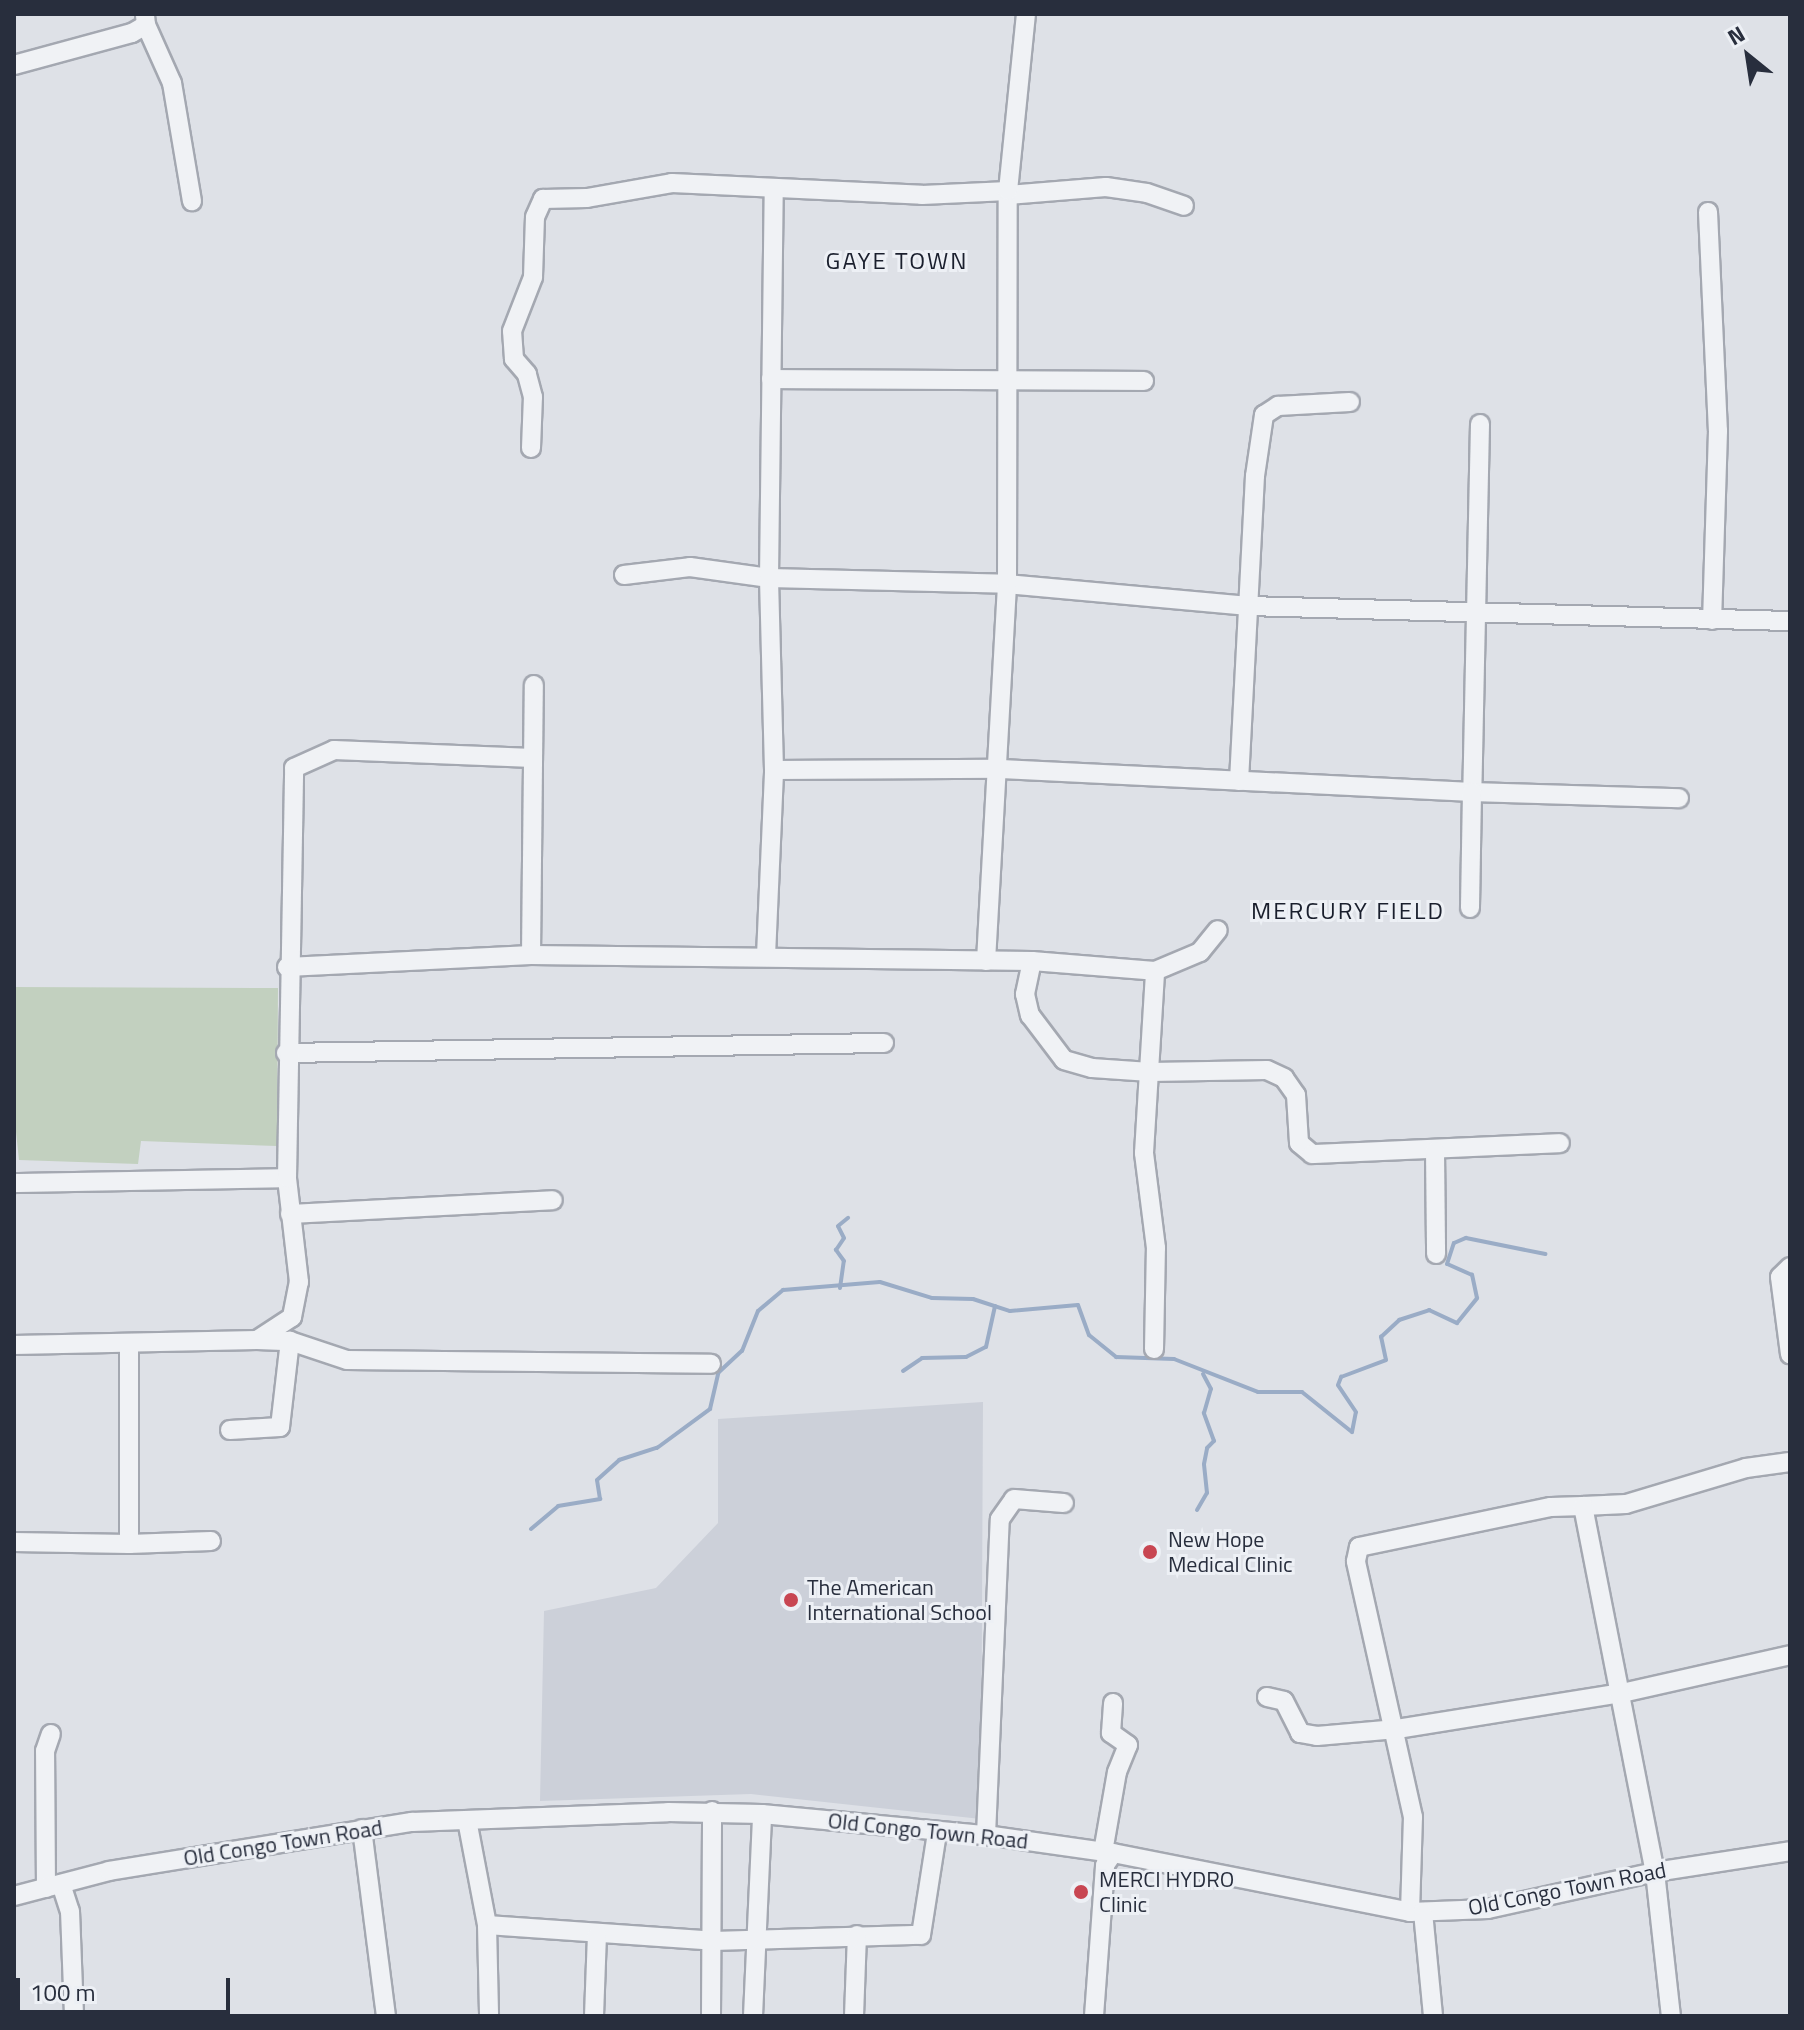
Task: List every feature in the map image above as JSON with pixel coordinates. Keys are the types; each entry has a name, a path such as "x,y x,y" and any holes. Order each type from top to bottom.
{"street":[{"path":"986,961 1001,769 1007,584 1008,193 1026,14"},
{"path":"14,65 132,33 145,19 172,83 192,201"},
{"path":"531,448 533,397 527,374 514,359 512,331 533,277 538,204 543,199 587,198 672,183 922,195 1106,187 1147,193 1184,206"},
{"path":"766,956 774,770 769,578 774,189"},
{"path":"1708,212 1718,431 1712,620"},
{"path":"771,379 1144,381"},
{"path":"1239,781 1248,606 1264,415 1278,406 1350,402"},
{"path":"1470,908 1480,424"},
{"path":"624,575 690,567 769,578 1007,584 1248,606 1475,609 1790,621"},
{"path":"531,955 534,685"},
{"path":"257,1340 292,1317 299,1282 287,1178 287,967 294,768 334,750 533,758"},
{"path":"774,770 1001,769 1472,792 1679,798"},
{"path":"287,967 531,955 766,956 1032,961 1155,971 1200,952 1218,930"},
{"path":"1032,961 1025,994 1030,1015 1064,1060 1092,1068 1150,1072 1267,1070 1284,1078 1296,1095 1299,1143 1312,1154 1435,1151 1560,1143"},
{"path":"1154,1349 1156,1248 1144,1153 1155,971"},
{"path":"286,1053 884,1043"},
{"path":"1435,1151 1436,1254"},
{"path":"14,1183 287,1178"},
{"path":"290,1214 553,1200"},
{"path":"1790,1267 1780,1277 1790,1354"},
{"path":"14,1345 257,1340 290,1341 347,1360 711,1364"},
{"path":"230,1430 280,1427 290,1341"},
{"path":"129,1344 129,1544"},
{"path":"1433,2016 1417,1912 1413,1817 1397,1729 1356,1561 1359,1547 1551,1507 1626,1504 1746,1468 1790,1462"},
{"path":"986,1835 1000,1519 1014,1499 1064,1503"},
{"path":"1583,1506 1655,1872 1671,2016"},
{"path":"14,1542 129,1544 211,1541"},
{"path":"1267,1697 1284,1701 1300,1733 1397,1729 1622,1693 1790,1655"},
{"path":"1094,2016 1105,1865 1117,1772 1128,1745 1111,1733 1113,1703"},
{"path":"51,1734 45,1751 53,1886 70,1911 74,2016"},
{"path":"711,2016 712,1811"},
{"name":"Old Congo Town Road","path":"14,1896 53,1886 362,1829 467,1820 712,1811 986,1835 1108,1852 1417,1912 1488,1909 1655,1872 1790,1851"},
{"path":"753,2016 759,1938 762,1814"},
{"path":"467,1820 487,1925 489,2016"},
{"path":"362,1829 386,2016"},
{"path":"487,1925 713,1941 921,1935 937,1833"},
{"path":"594,2016 597,1935"},
{"path":"854,2016 857,1935"}],"shaded area":[{"name":"The American International School","path":"983,1402 981,1819 751,1794 540,1801 544,1611 656,1588 718,1523 718,1419"}],"green space":[{"path":"14,987 278,988 277,1146 141,1141 138,1164 19,1160 14,1113"}],"waterway":[{"path":"840,1288 844,1261 836,1250 844,1238 838,1226 848,1218"},
{"path":"531,1529 558,1506 600,1499 597,1480 619,1460 657,1448 710,1409 718,1373 742,1351 758,1311 783,1290 880,1282 932,1298 973,1299 1010,1311 1078,1305 1089,1335 1116,1357 1174,1359 1258,1392 1302,1392 1352,1432 1356,1412 1338,1385 1341,1377 1386,1360 1381,1337 1399,1320 1429,1310 1457,1323 1477,1298 1472,1275 1447,1264 1454,1243 1466,1238 1545,1254"},
{"path":"903,1371 922,1358 966,1357 986,1347 995,1306"},
{"path":"1197,1510 1207,1493 1204,1464 1207,1448 1214,1441 1204,1413 1211,1389 1203,1374"}],"place":[{"name":"New Hope Medical Clinic","path":"1150,1552"},
{"name":"The American International School","path":"791,1600"},
{"name":"MERCI HYDRO Clinic","path":"1081,1892"}],"district":[{"name":"GAYE TOWN","path":"897,261"},
{"name":"MERCURY FIELD","path":"1348,911"}]}
